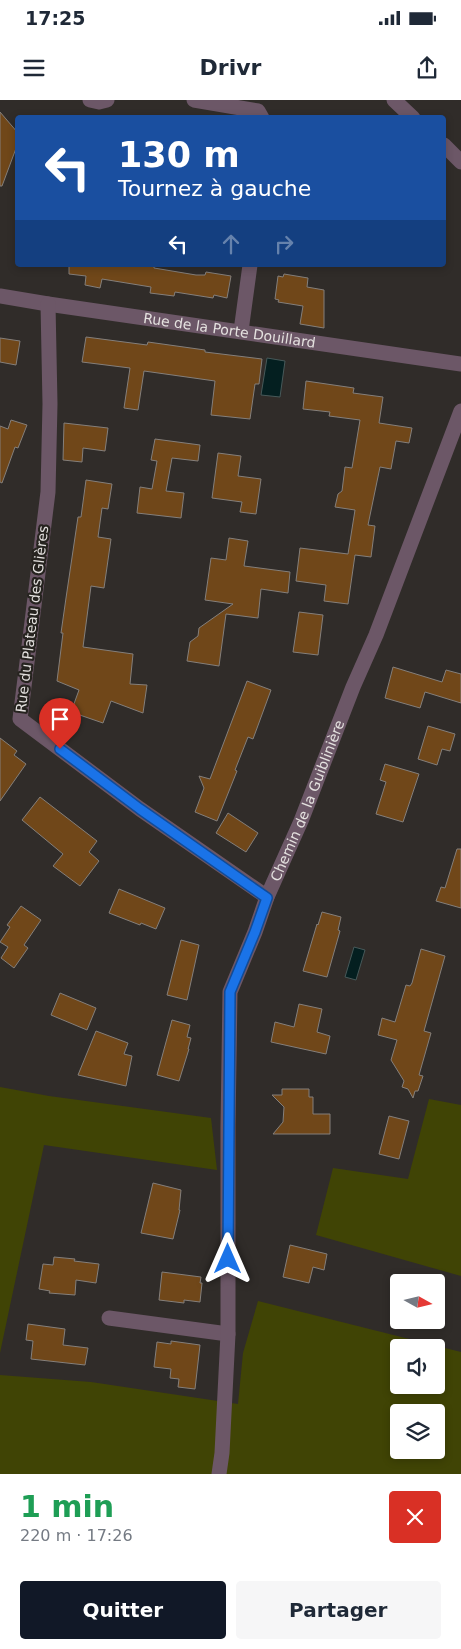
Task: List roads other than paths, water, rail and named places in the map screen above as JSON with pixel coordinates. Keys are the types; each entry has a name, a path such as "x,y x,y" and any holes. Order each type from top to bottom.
{"street":[{"path":"90,100 99,102 107,100"},
{"path":"194,100 258,111 260,115"},
{"path":"397,101 410,115"},
{"path":"446,147 461,162"},
{"path":"241,332 250,267"},
{"name":"Rue de la Porte Douillard","path":"0,296 461,364"},
{"name":"Rue du Plateau des Glières","path":"48,304 50,409 48,492 20,718 140,809 267,898"},
{"name":"Chemin de la Guiblinière","path":"219,1474 222,1453 228,1334 230,992 267,898 301,821 353,687 376,635 461,411"},
{"path":"109,1318 228,1334"}],"water":[{"path":"267,358 285,361 280,397 261,395"},
{"path":"354,947 365,950 356,980 345,977"}]}
